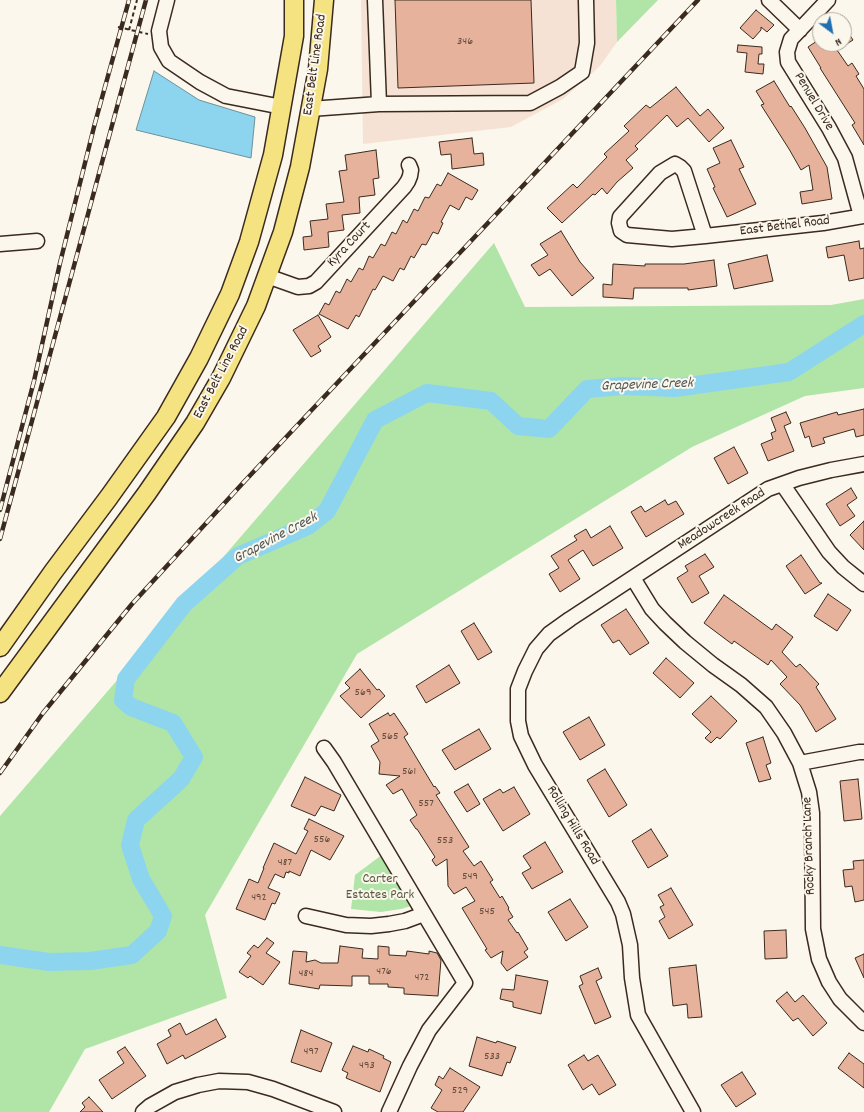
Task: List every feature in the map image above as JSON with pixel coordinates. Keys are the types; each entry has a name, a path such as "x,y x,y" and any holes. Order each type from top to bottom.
{"main road":[{"name":"East Belt Line Road","path":"0,646 166,416 199,358 230,294 249,242 274,155 294,36 294,0"},
{"name":"East Belt Line Road","path":"0,693 147,493 195,423 221,378 256,306 283,232 298,174 318,69 324,0"},
{"path":"282,108 310,109"},
{"path":"249,242 257,269 267,276"},
{"path":"53,572 76,589"}],"street":[{"path":"168,0 160,31 161,47 169,62 200,82 226,96 282,108"},
{"path":"375,0 379,104"},
{"path":"310,109 379,104 530,103 560,87 582,72 587,43 586,0"},
{"path":"769,0 800,30"},
{"name":"Penuel Drive","path":"828,0 791,39 787,52 788,62 829,128 845,158 862,216"},
{"name":"East Bethel Road","path":"705,236 684,171 675,164 660,173 620,216 619,223 621,231 627,235 672,239 705,236 823,223 862,216"},
{"name":"Kyra Court","path":"267,276 298,287 309,286 316,282 404,187 410,176 411,170 409,165"},
{"path":"0,244 37,240"},
{"name":"Meadowcreek Road","path":"633,578 768,489 799,478 864,464"},
{"path":"783,484 829,552 843,567 864,584"},
{"name":"Rocky Branch Lane","path":"633,578 652,609 665,623 685,642 741,685 766,707 784,733 800,763 809,792 812,813 813,929 818,959 840,999 864,1023"},
{"name":"Rolling Hills Road","path":"633,578 570,619 549,634 540,644 533,655 518,689 518,721 522,736 535,765 618,902 625,920 630,945 632,978 638,1015 693,1112"},
{"path":"324,748 334,762 465,983 429,1030 410,1066 389,1112"},
{"path":"800,763 864,752"},
{"path":"306,916 346,925 371,926 405,921 424,914"},
{"path":"143,1112 150,1106 175,1092 198,1085 219,1081 248,1082 273,1089 334,1112"}],"path":[{"path":"129,30 137,0"},
{"path":"118,27 148,34"}],"shaded area":[{"path":"361,0 616,0 617,42 600,66 563,99 511,127 363,144"}],"green space":[{"path":"616,0 658,0 617,42"},
{"path":"494,243 525,307 831,305 864,299 864,388 805,396 692,447 357,654 205,915 227,998 85,1049 49,1112 0,1112 0,816"},
{"name":"Carter Estates Park","path":"387,851 418,904 401,909 381,912 351,909 355,875"}],"water":[{"path":"154,71 199,100 255,117 251,158 136,130"}],"building":[{"path":"395,0 531,0 534,83 398,88"},
{"path":"756,10 774,25 767,32 761,27 761,30 753,39 740,28"},
{"path":"812,44 812,52 838,52 848,66 852,63 859,74 856,76 864,89 864,145 852,125 855,123 808,47"},
{"path":"738,45 762,47 762,54 759,54 758,64 764,64 763,74 745,72 747,53 737,52"},
{"path":"774,81 805,128 827,167 832,199 802,204 800,192 813,190 809,165 801,170 761,105 764,104 756,91"},
{"path":"676,87 700,116 708,109 724,128 709,142 688,118 677,127 667,115 635,146 638,149 626,160 633,168 617,182 607,194 602,188 595,195 593,194 562,223 547,208 573,184 577,188 607,157 604,154 629,131 624,126 646,105 650,108"},
{"path":"472,138 474,154 483,153 484,165 452,169 451,154 441,155 439,142"},
{"path":"731,140 744,167 739,169 756,204 727,217 713,188 715,187 707,169 720,163 713,148"},
{"path":"376,150 379,178 373,179 375,195 359,197 360,213 342,215 344,230 328,232 329,247 304,250 303,237 312,236 310,221 328,219 326,204 344,202 339,171 347,170 345,155"},
{"path":"448,173 478,190 472,200 466,197 459,210 450,205 441,222 443,223 438,234 433,232 426,245 422,244 414,258 411,256 404,270 400,268 393,281 383,276 375,290 373,289 359,317 356,315 348,329 319,314 325,303 329,305 336,291 340,293 347,279 351,282 359,268 363,270 369,256 373,258 381,244 385,246 392,232 396,234 403,220 407,223 414,209 418,211 425,197 429,198 437,184 441,186"},
{"path":"561,231 580,262 594,278 572,296 550,269 539,276 531,265 548,255 540,244"},
{"path":"859,241 860,249 864,248 864,278 849,281 844,255 828,258 826,247"},
{"path":"767,255 773,281 734,289 728,264"},
{"path":"714,260 717,286 688,290 688,288 634,288 633,299 603,297 603,284 612,285 613,264 645,266 645,264 684,264"},
{"path":"318,315 331,337 318,346 321,351 311,357 293,330"},
{"path":"864,409 864,435 856,437 854,429 823,438 825,443 812,447 809,436 805,438 800,423 837,412 838,415"},
{"path":"786,412 791,423 784,426 794,451 768,461 761,444 773,439 771,433 776,431 771,418"},
{"path":"734,447 748,473 728,484 714,458"},
{"path":"851,488 857,498 847,505 855,516 840,526 826,504"},
{"path":"665,500 668,505 676,501 684,514 646,537 631,512 641,506 645,512"},
{"path":"864,521 864,550 850,535"},
{"path":"610,526 623,548 593,566 583,550 568,560 580,579 560,592 549,574 559,568 551,556 577,540 574,536 586,529 591,538"},
{"path":"705,554 714,567 699,576 709,593 692,603 677,578 688,571 685,566"},
{"path":"801,555 820,583 822,583 805,594 786,566"},
{"path":"828,594 851,610 837,631 814,616"},
{"path":"724,595 772,630 776,624 793,637 782,652 796,667 800,664 819,684 816,687 836,719 816,732 800,705 780,684 787,677 771,660 768,665 734,641 732,644 704,623"},
{"path":"626,609 649,643 630,655 619,640 613,643 601,625"},
{"path":"474,623 492,652 478,660 461,631"},
{"path":"666,658 694,683 680,698 653,673"},
{"path":"449,665 460,683 426,703 416,686"},
{"path":"360,669 377,690 379,689 385,696 361,718 340,696 350,688 345,683"},
{"path":"711,696 737,721 720,739 717,737 711,743 705,738 711,732 692,714"},
{"path":"388,713 390,716 394,713 408,734 404,737 434,787 435,786 440,793 436,795 469,847 463,851 474,866 481,861 493,880 490,882 500,898 502,896 509,908 508,909 513,917 508,920 517,933 518,932 528,949 524,952 528,957 507,971 501,963 503,951 491,958 462,908 475,901 466,887 454,894 448,886 447,859 436,866 432,860 435,857 410,820 417,815 402,789 393,794 386,785 400,776 379,774 380,762 371,746 379,741 369,724"},
{"path":"589,717 605,745 580,760 563,732"},
{"path":"479,729 491,749 455,770 442,750"},
{"path":"763,737 771,763 766,765 771,779 759,782 746,743"},
{"path":"605,769 627,805 609,817 587,780"},
{"path":"305,777 341,795 334,811 321,806 315,816 291,806"},
{"path":"858,779 862,819 844,821 840,781"},
{"path":"468,784 480,804 467,812 454,792"},
{"path":"514,787 530,814 503,831 483,799 500,789 503,793"},
{"path":"309,819 344,836 330,860 311,850 300,876 289,871 289,873 286,872 284,878 275,874 268,888 280,893 275,904 272,903 265,920 236,909 249,879 258,883 274,843 296,854 308,831 304,829"},
{"path":"651,829 668,856 648,868 632,841"},
{"path":"545,842 563,872 532,889 522,873 531,868 523,856"},
{"path":"864,860 864,900 855,902 852,886 845,887 843,870 854,869 853,861"},
{"path":"671,888 693,925 669,939 659,921 665,917 660,907 664,905 658,895"},
{"path":"570,899 588,927 566,941 548,912"},
{"path":"786,930 787,958 765,959 764,931"},
{"path":"267,938 274,943 266,953 280,962 263,985 250,976 248,978 239,972 251,956 247,953 254,945 258,948"},
{"path":"340,946 363,949 362,958 378,959 378,946 389,947 389,955 406,956 407,951 429,954 429,951 437,953 441,960 438,996 404,994 404,988 388,987 388,984 369,984 369,976 352,976 352,986 320,985 319,989 289,984 293,951 307,952 306,962 315,960 321,963 338,963"},
{"path":"864,954 864,978 855,958"},
{"path":"696,965 702,1017 688,1018 687,1004 673,1006 669,968"},
{"path":"598,968 602,978 596,981 611,1017 595,1024 579,986 583,984 580,976"},
{"path":"516,975 548,981 541,1014 513,1007 513,1002 500,999 502,989 514,990"},
{"path":"787,992 795,1002 803,995 827,1023 813,1036 798,1018 793,1021 776,1001"},
{"path":"216,1019 226,1037 185,1059 183,1055 167,1064 157,1044 171,1036 168,1030 180,1023 186,1035"},
{"path":"301,1030 332,1043 321,1072 291,1062"},
{"path":"477,1037 516,1047 510,1063 507,1062 502,1076 469,1066"},
{"path":"353,1046 368,1052 369,1049 384,1056 383,1058 391,1062 380,1092 346,1078 348,1073 342,1070"},
{"path":"125,1047 146,1076 112,1099 99,1080 124,1063 117,1052"},
{"path":"849,1053 864,1064 864,1088 838,1068"},
{"path":"584,1055 588,1061 598,1055 616,1085 599,1095 592,1084 583,1090 568,1065"},
{"path":"450,1068 480,1087 463,1112 438,1112 431,1108 442,1090 435,1085 439,1076 443,1079"},
{"path":"742,1072 756,1094 736,1107 721,1085"},
{"path":"89,1097 103,1112 80,1112 85,1107 82,1103"}],"waterway":[{"name":"Grapevine Creek","path":"0,955 49,962 90,961 132,955 158,931 163,916 141,879 130,845 136,820 181,779 194,757 173,723 131,707 123,700 126,679 184,604 238,556 308,526 327,511 375,420 427,393 491,401 518,426 549,429 587,389 623,386 675,388 789,372 864,324"}],"railway":[{"path":"0,510 34,381 60,263 95,123 129,0"},
{"path":"0,539 146,0"},
{"path":"0,773 43,713 132,604 242,484 698,0"}]}
